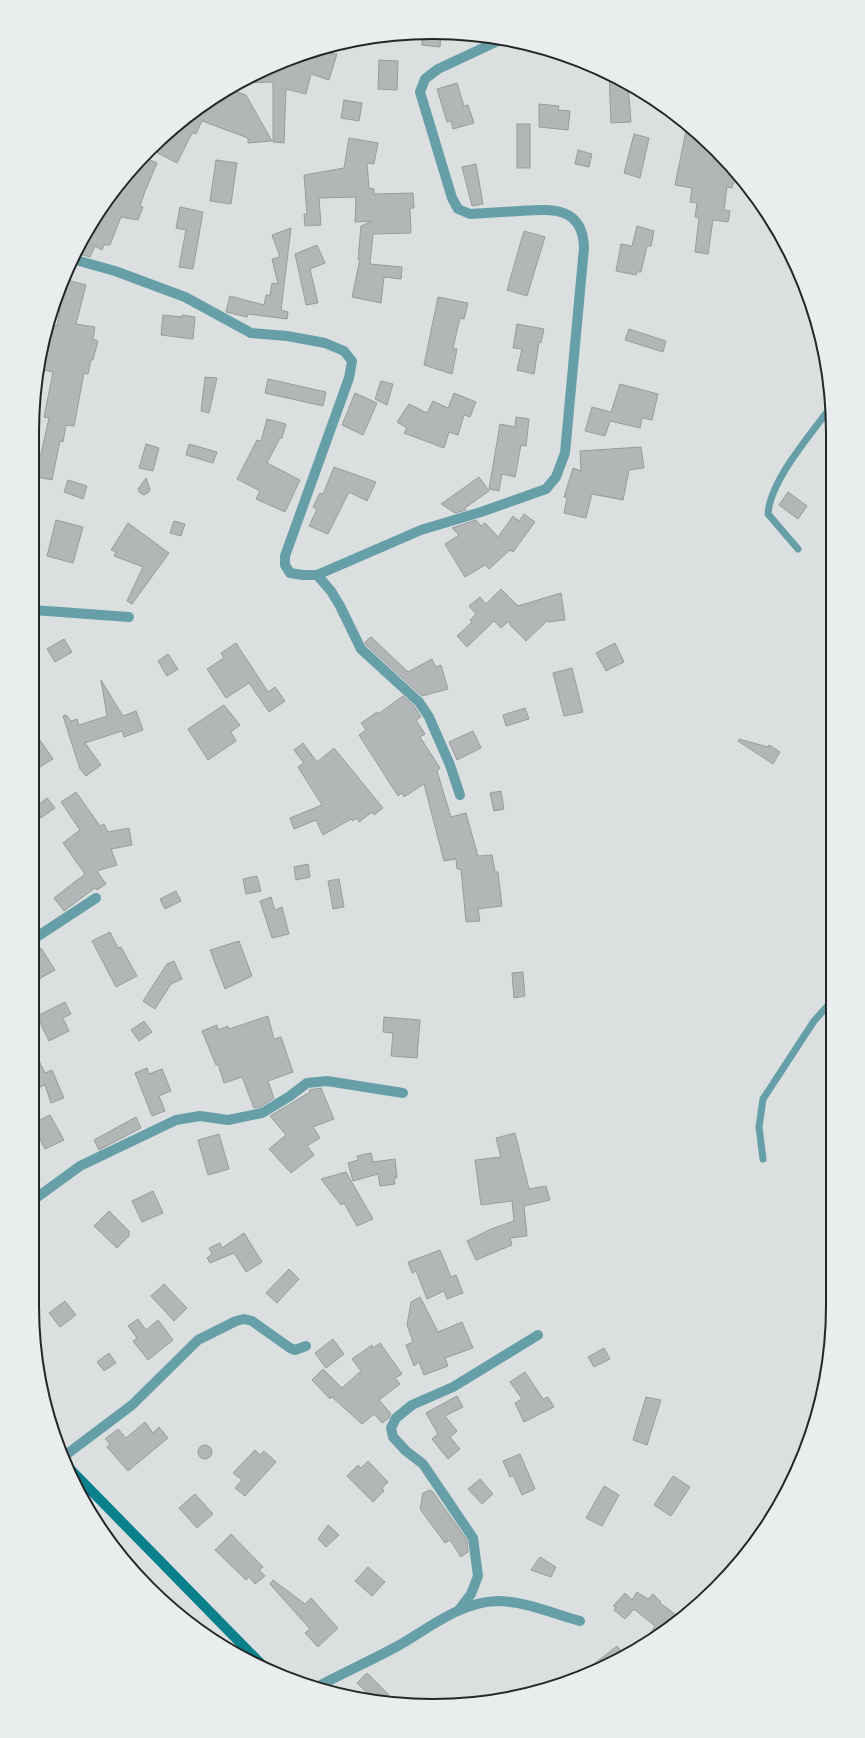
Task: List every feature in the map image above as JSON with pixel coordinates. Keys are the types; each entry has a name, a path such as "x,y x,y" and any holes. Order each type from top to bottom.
{"main road":[{"path":"79,1479 252,1655"}],"street":[{"path":"79,260 115,271 185,297 251,333 287,336 325,343 344,351 352,361 349,378 284,556 285,565 290,573 317,575 421,530 481,512 546,489 556,477 565,445 583,234 576,222 569,216 552,209 470,214 458,209 452,198 420,92 425,79 438,69 492,44"},
{"path":"317,575 331,591 361,648 419,702 429,717 450,765 460,795"},
{"path":"39,610 129,617"},
{"path":"39,935 96,898"},
{"path":"39,1196 80,1166 176,1120 200,1116 228,1120 262,1113 307,1083 314,1082 327,1081 403,1092"},
{"path":"68,1453 132,1405 198,1340 236,1321 244,1319 252,1321 295,1350 306,1346"},
{"path":"459,1610 471,1594 478,1576 473,1538 427,1469 393,1437 391,1428 396,1418 412,1405 453,1387 538,1335"},
{"path":"324,1684 396,1647 459,1610 474,1604 497,1601 513,1602 580,1621"}],"lane":[{"path":"798,549 768,514 768,505 783,472 825,414"},
{"path":"763,1159 759,1127 763,1099 814,1021 826,1008"}],"building":[{"path":"422,39 441,39 440,47 422,45"},
{"path":"327,53 337,54 329,80 311,74 306,94 286,89 284,143 273,142 273,82 253,83 306,60"},
{"path":"379,60 398,61 397,90 378,89"},
{"path":"609,81 629,92 631,122 611,123"},
{"path":"457,83 464,106 468,105 474,123 453,129 451,121 447,122 437,89"},
{"path":"237,92 246,95 272,141 248,143 248,138 202,121 196,134 192,133 177,163 156,152 193,120"},
{"path":"344,100 362,103 359,121 341,118"},
{"path":"539,104 559,106 558,110 570,111 568,130 539,127"},
{"path":"517,124 530,124 530,168 517,168"},
{"path":"686,132 711,154 734,180 732,188 727,187 724,210 730,211 728,222 713,220 708,254 695,252 699,218 695,217 697,203 690,202 692,188 675,185"},
{"path":"634,134 649,138 640,178 624,173"},
{"path":"349,138 378,143 374,164 367,163 369,188 374,189 374,194 413,193 414,208 410,208 411,233 373,234 370,264 402,267 401,279 384,277 381,303 352,297 360,259 358,259 361,226 372,221 355,222 356,197 319,198 321,225 305,226 304,214 307,214 304,175 344,168"},
{"path":"578,150 592,154 589,167 575,164"},
{"path":"149,159 157,163 140,206 143,207 138,220 121,217 110,245 104,245 102,250 95,246 90,257 82,255 105,214 137,173"},
{"path":"216,160 237,163 231,204 210,201"},
{"path":"476,164 483,204 472,206 462,167"},
{"path":"180,207 203,212 193,269 179,267 186,230 176,228"},
{"path":"637,226 654,231 651,246 647,246 641,272 637,272 636,275 616,271 621,244 632,246"},
{"path":"291,228 281,310 288,312 287,319 248,314 247,317 226,312 230,296 264,305 266,295 270,295 272,283 278,284 272,259 280,257 272,235"},
{"path":"524,231 545,237 527,296 507,290"},
{"path":"317,245 325,263 310,269 318,303 306,305 295,254"},
{"path":"70,281 86,285 76,324 95,327 93,339 98,341 88,374 84,373 74,426 66,425 63,442 60,441 52,480 39,477 39,454 41,454 49,418 44,417 53,372 44,370 52,331 54,325 57,326 61,304"},
{"path":"438,297 468,303 464,319 460,318 453,348 457,349 452,374 424,365"},
{"path":"163,315 195,317 193,339 161,335"},
{"path":"517,324 544,329 541,343 539,342 534,374 517,370 522,349 513,348"},
{"path":"629,329 666,341 663,352 625,340"},
{"path":"205,377 217,378 209,413 201,411"},
{"path":"268,379 326,392 323,406 265,393"},
{"path":"381,381 393,384 387,405 375,399"},
{"path":"620,384 658,394 652,420 642,418 640,428 610,421 605,436 585,431 592,407 611,412"},
{"path":"355,393 377,403 363,435 342,425"},
{"path":"454,393 476,402 470,417 464,415 458,435 449,432 444,448 404,433 407,428 397,422 409,404 427,413 433,401 448,408"},
{"path":"516,417 529,419 526,446 521,445 515,477 502,474 499,491 489,489 500,424 515,427"},
{"path":"267,419 286,424 282,438 280,438 267,463 300,480 285,512 256,499 260,491 237,479 257,440 261,441"},
{"path":"146,444 159,448 153,471 139,468"},
{"path":"189,444 217,452 213,463 186,455"},
{"path":"641,447 644,468 629,470 623,500 592,494 586,518 564,513 567,498 564,497 573,468 581,471 580,451"},
{"path":"334,467 376,482 367,501 349,492 328,534 309,526 317,509 313,507 320,493 323,494"},
{"path":"479,477 489,491 465,508 466,510 455,513 441,504"},
{"path":"146,478 150,489 149,492 144,495 139,492 138,489"},
{"path":"68,480 87,486 83,499 64,492"},
{"path":"788,492 807,506 798,519 779,505"},
{"path":"524,514 535,522 513,552 510,550 489,569 485,565 465,577 445,544 459,535 452,528 476,520 481,526 485,523 498,537 513,516 519,521"},
{"path":"56,520 83,527 73,563 47,556"},
{"path":"174,521 185,524 181,536 170,533"},
{"path":"128,523 169,553 132,604 127,601 143,567 114,556 116,552 111,550"},
{"path":"501,589 518,606 561,593 565,620 548,622 548,620 526,641 510,625 509,621 501,628 494,621 467,647 457,636 472,622 470,620 476,614 469,606 480,597 486,604"},
{"path":"371,637 408,672 432,659 436,667 441,665 448,689 422,696 366,645 365,642"},
{"path":"64,639 72,652 55,662 47,649"},
{"path":"236,643 268,692 275,687 285,701 269,712 249,683 226,698 207,669 224,658 221,653"},
{"path":"615,643 624,662 606,671 596,653"},
{"path":"168,654 178,669 167,676 158,661"},
{"path":"572,668 583,712 564,716 553,673"},
{"path":"101,680 123,716 136,711 143,730 124,737 122,731 85,743 101,765 86,776 80,769 63,716 66,715 71,721 77,719 79,725 107,716"},
{"path":"403,696 414,706 421,717 416,720 425,734 420,737 440,768 437,771 451,817 466,813 478,856 492,855 495,872 498,872 502,906 478,909 480,921 466,922 461,869 457,869 456,859 444,861 424,784 404,797 402,793 398,796 359,735 366,730 361,723 377,712 378,714"},
{"path":"224,705 240,725 231,732 236,741 208,760 188,729"},
{"path":"525,708 529,719 506,726 503,715"},
{"path":"473,731 481,748 457,760 449,742"},
{"path":"739,739 768,747 769,745 780,752 773,764 738,741"},
{"path":"40,740 53,759 39,768"},
{"path":"303,743 317,762 334,748 383,808 374,815 372,812 359,822 356,818 353,821 351,819 323,835 316,820 294,829 290,818 322,805 298,767 304,763 294,750"},
{"path":"501,791 504,809 494,811 490,793"},
{"path":"76,792 100,826 104,824 108,832 129,828 132,845 111,849 117,865 97,871 106,884 97,890 95,888 64,911 54,898 85,874 63,843 80,830 61,802"},
{"path":"47,798 55,808 41,818 39,815 39,804"},
{"path":"308,864 310,877 296,880 294,867"},
{"path":"257,876 261,891 246,894 243,879"},
{"path":"339,879 344,907 333,909 328,881"},
{"path":"176,891 181,901 165,909 160,899"},
{"path":"271,897 275,910 282,907 289,934 272,938 260,901"},
{"path":"110,932 118,948 121,947 137,976 116,987 92,941"},
{"path":"239,941 252,976 225,989 210,950"},
{"path":"41,948 55,970 39,979 39,949"},
{"path":"174,961 182,979 171,984 155,1009 143,1001 167,964"},
{"path":"523,972 525,996 514,998 512,973"},
{"path":"65,1002 71,1014 63,1018 69,1031 49,1041 39,1020 39,1015"},
{"path":"268,1016 274,1039 281,1037 293,1072 268,1081 274,1098 260,1107 254,1108 242,1077 224,1083 218,1064 216,1065 202,1031 217,1025 218,1030 228,1026 229,1029"},
{"path":"384,1017 420,1020 417,1058 391,1056 393,1033 383,1032"},
{"path":"144,1021 152,1032 139,1041 131,1030"},
{"path":"39,1061 45,1073 52,1070 64,1098 51,1103 45,1085 39,1088"},
{"path":"147,1068 149,1074 162,1069 171,1091 159,1096 165,1111 152,1116 135,1073"},
{"path":"321,1088 334,1119 313,1127 320,1138 307,1146 314,1155 291,1173 269,1149 286,1135 270,1116 310,1092 309,1090"},
{"path":"50,1115 64,1140 45,1149 39,1137 39,1120"},
{"path":"136,1117 141,1128 99,1150 94,1140"},
{"path":"515,1133 529,1189 546,1186 550,1200 524,1206 527,1236 510,1238 512,1245 476,1260 467,1241 491,1229 514,1221 512,1201 481,1205 475,1160 501,1157 496,1138"},
{"path":"219,1134 229,1169 208,1175 198,1140"},
{"path":"371,1153 373,1162 395,1159 397,1178 394,1178 395,1184 380,1186 378,1174 353,1181 348,1163 358,1160 357,1156"},
{"path":"346,1172 373,1219 357,1226 344,1203 341,1205 321,1179"},
{"path":"153,1191 163,1213 142,1222 132,1201"},
{"path":"109,1211 129,1231 129,1236 117,1248 94,1226"},
{"path":"244,1233 262,1262 246,1272 234,1253 210,1263 207,1258 212,1254 209,1248 220,1243 222,1248"},
{"path":"440,1250 451,1277 456,1275 463,1293 447,1299 444,1291 427,1299 416,1271 412,1273 408,1262"},
{"path":"289,1269 299,1279 277,1303 266,1293"},
{"path":"164,1284 187,1308 174,1321 151,1296"},
{"path":"420,1297 438,1332 462,1322 473,1348 445,1358 448,1366 424,1375 419,1362 414,1366 406,1345 413,1342 407,1325 411,1302"},
{"path":"65,1301 76,1315 60,1327 49,1313"},
{"path":"138,1319 146,1330 158,1320 173,1340 148,1360 133,1341 137,1338 128,1326"},
{"path":"333,1339 344,1354 326,1368 315,1353"},
{"path":"380,1343 402,1374 395,1378 400,1384 379,1400 391,1414 389,1418 382,1423 374,1414 362,1424 332,1397 330,1399 312,1380 323,1369 342,1388 361,1371 352,1359 372,1345 373,1348"},
{"path":"604,1348 610,1359 594,1367 588,1357"},
{"path":"109,1353 116,1363 104,1371 97,1362"},
{"path":"525,1372 543,1399 548,1397 554,1407 524,1422 515,1403 522,1399 510,1382"},
{"path":"457,1396 463,1407 445,1416 457,1431 450,1437 460,1449 448,1459 432,1439 438,1434 426,1413"},
{"path":"646,1397 661,1400 647,1445 633,1440"},
{"path":"145,1422 153,1433 159,1427 168,1438 128,1471 107,1447 110,1444 105,1439 118,1429 126,1438"},
{"path":"202,1445 208,1445 212,1449 212,1455 208,1459 202,1459 198,1455 198,1449"},
{"path":"255,1450 260,1455 264,1451 276,1462 245,1496 235,1488 242,1480 233,1473"},
{"path":"520,1454 535,1489 522,1495 513,1475 510,1477 503,1461"},
{"path":"368,1461 388,1482 382,1488 384,1491 373,1502 347,1476 358,1465 361,1468"},
{"path":"673,1476 690,1487 671,1516 654,1505"},
{"path":"480,1479 493,1494 482,1504 468,1489"},
{"path":"604,1486 619,1495 602,1526 586,1518"},
{"path":"430,1490 433,1492 467,1540 468,1552 461,1557 450,1540 445,1543 420,1509 423,1493"},
{"path":"195,1494 213,1514 197,1528 179,1508"},
{"path":"328,1525 339,1535 326,1547 318,1539"},
{"path":"231,1534 263,1567 259,1570 265,1576 255,1584 249,1577 246,1580 215,1550"},
{"path":"540,1557 556,1567 551,1577 531,1570"},
{"path":"368,1567 385,1582 372,1596 355,1581"},
{"path":"273,1580 305,1604 311,1598 338,1628 318,1647 305,1633 310,1629 270,1584"},
{"path":"637,1592 648,1599 653,1594 661,1602 660,1603 676,1615 650,1634 655,1626 634,1609 625,1619 614,1610 616,1607 613,1606 625,1593 632,1600"},
{"path":"617,1646 621,1651 607,1658 594,1664"},
{"path":"367,1673 389,1695 388,1696 381,1696 367,1693 357,1683"}]}
